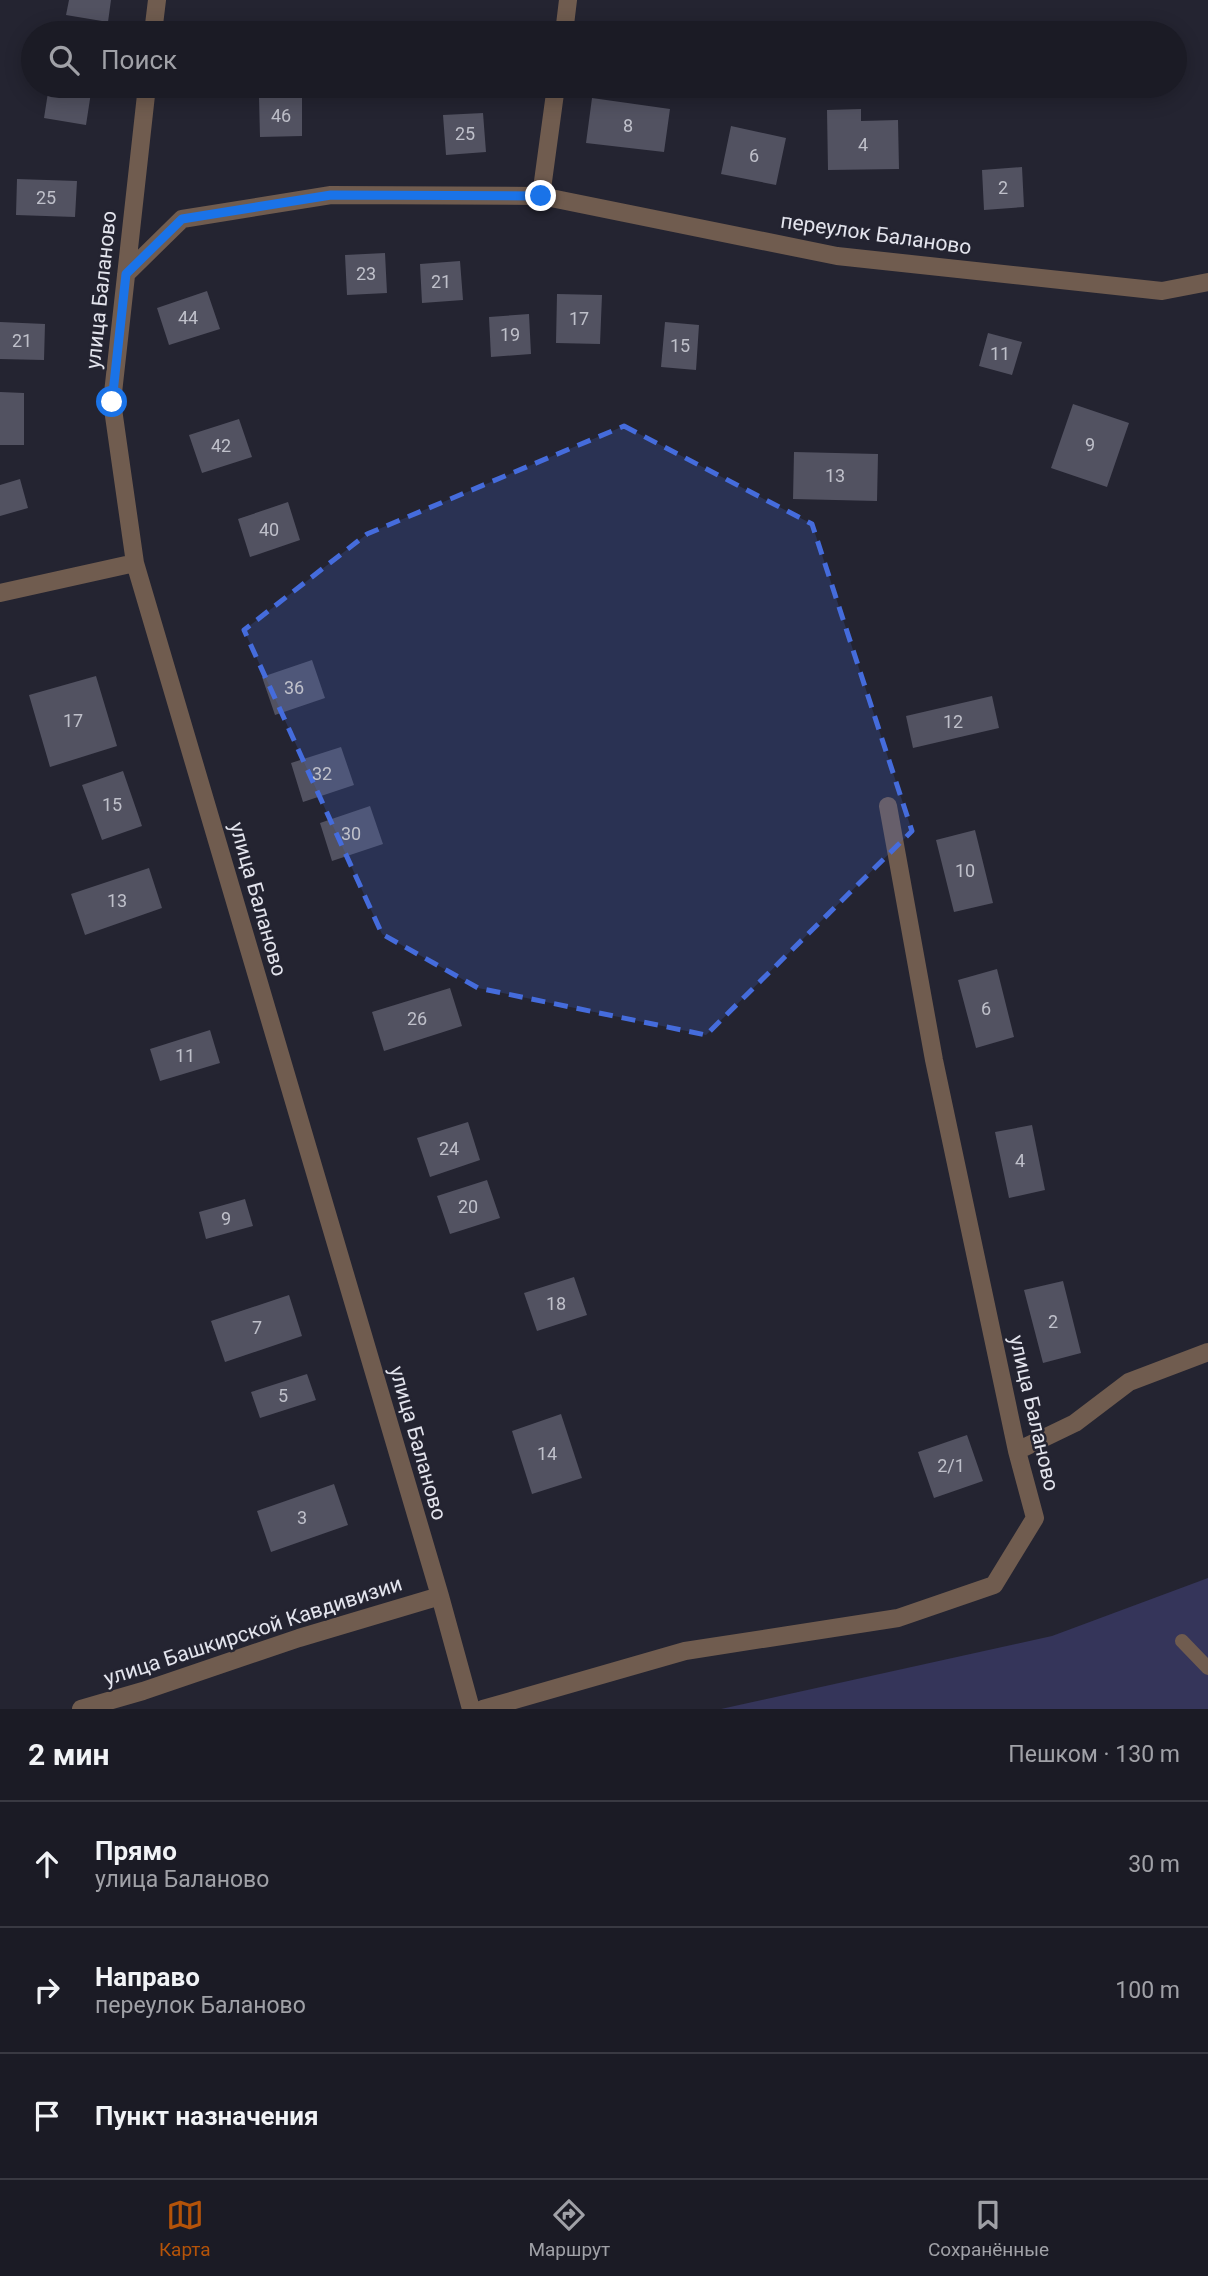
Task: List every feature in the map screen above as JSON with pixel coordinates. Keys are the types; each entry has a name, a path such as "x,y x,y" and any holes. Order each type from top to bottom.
{"street":[{"path":"154,21 157,0"},
{"path":"565,21 568,0"},
{"name":"улица Баланово","path":"146,98 112,402 135,563 471,1709"},
{"path":"541,196 554,98"},
{"name":"переулок Баланово","path":"126,274 182,219 331,195 541,196 837,256 1162,291 1208,282"},
{"path":"0,593 135,563"},
{"name":"улица Баланово","path":"483,1709 685,1651 898,1618 994,1585 1035,1518 1017,1451 934,1060 888,806"},
{"path":"1017,1451 1075,1423 1129,1382 1208,1352"},
{"name":"улица Башкирской Кавдивизии","path":"81,1709 299,1638 440,1596"}],"lane":[{"path":"1182,1642 1208,1668"}],"highlighted area":[{"path":"624,426 812,524 912,831 706,1035 478,988 382,934 244,630 367,534"}],"shaded area":[{"path":"1208,1578 1208,1709 721,1709 1052,1636"}],"building":[{"path":"69,0 111,0 108,21 66,15"},
{"path":"47,98 90,98 86,125 44,118"},
{"path":"259,98 302,98 302,136 260,137"},
{"path":"592,98 670,109 664,152 586,143"},
{"path":"861,109 861,121 898,120 899,169 828,170 827,110"},
{"path":"483,113 486,152 446,155 443,115"},
{"path":"731,126 786,138 776,185 721,174"},
{"path":"1022,167 1024,207 984,210 982,170"},
{"path":"17,179 77,181 75,217 16,215"},
{"path":"385,253 387,293 347,295 345,255"},
{"path":"460,261 463,300 422,303 420,264"},
{"path":"207,291 220,329 169,345 157,308"},
{"path":"557,294 602,295 600,344 556,343"},
{"path":"529,314 531,354 491,357 489,317"},
{"path":"0,322 45,324 44,360 0,359"},
{"path":"665,322 699,325 696,370 661,367"},
{"path":"988,333 1022,342 1012,375 979,366"},
{"path":"0,392 24,393 24,445 0,445"},
{"path":"1073,404 1129,423 1107,487 1051,468"},
{"path":"239,419 252,457 202,473 189,435"},
{"path":"794,452 878,454 877,501 793,499"},
{"path":"20,479 28,508 0,516 0,485"},
{"path":"288,502 300,540 250,557 238,519"},
{"path":"312,660 325,698 275,715 262,677"},
{"path":"96,676 117,746 50,767 29,695"},
{"path":"992,696 999,728 913,748 906,716"},
{"path":"341,747 354,785 303,802 291,763"},
{"path":"123,771 142,826 102,840 82,785"},
{"path":"370,806 383,844 332,861 320,823"},
{"path":"975,830 993,903 954,912 936,840"},
{"path":"149,868 162,908 85,935 71,894"},
{"path":"997,969 1014,1037 976,1048 958,980"},
{"path":"450,988 462,1026 384,1051 372,1012"},
{"path":"210,1030 220,1063 160,1081 150,1049"},
{"path":"468,1122 480,1160 430,1177 417,1138"},
{"path":"1032,1125 1045,1190 1009,1198 995,1132"},
{"path":"487,1180 500,1218 450,1234 437,1196"},
{"path":"245,1199 253,1226 206,1239 199,1212"},
{"path":"574,1277 587,1315 537,1331 524,1293"},
{"path":"1063,1281 1081,1353 1043,1363 1024,1290"},
{"path":"289,1295 302,1336 225,1362 211,1321"},
{"path":"307,1374 316,1400 260,1418 251,1392"},
{"path":"561,1414 582,1478 532,1494 512,1431"},
{"path":"967,1435 983,1481 934,1498 918,1452"},
{"path":"334,1484 348,1525 271,1552 257,1511"}],"route":[{"path":"112,402 126,274 182,219 331,195 541,196"}]}
